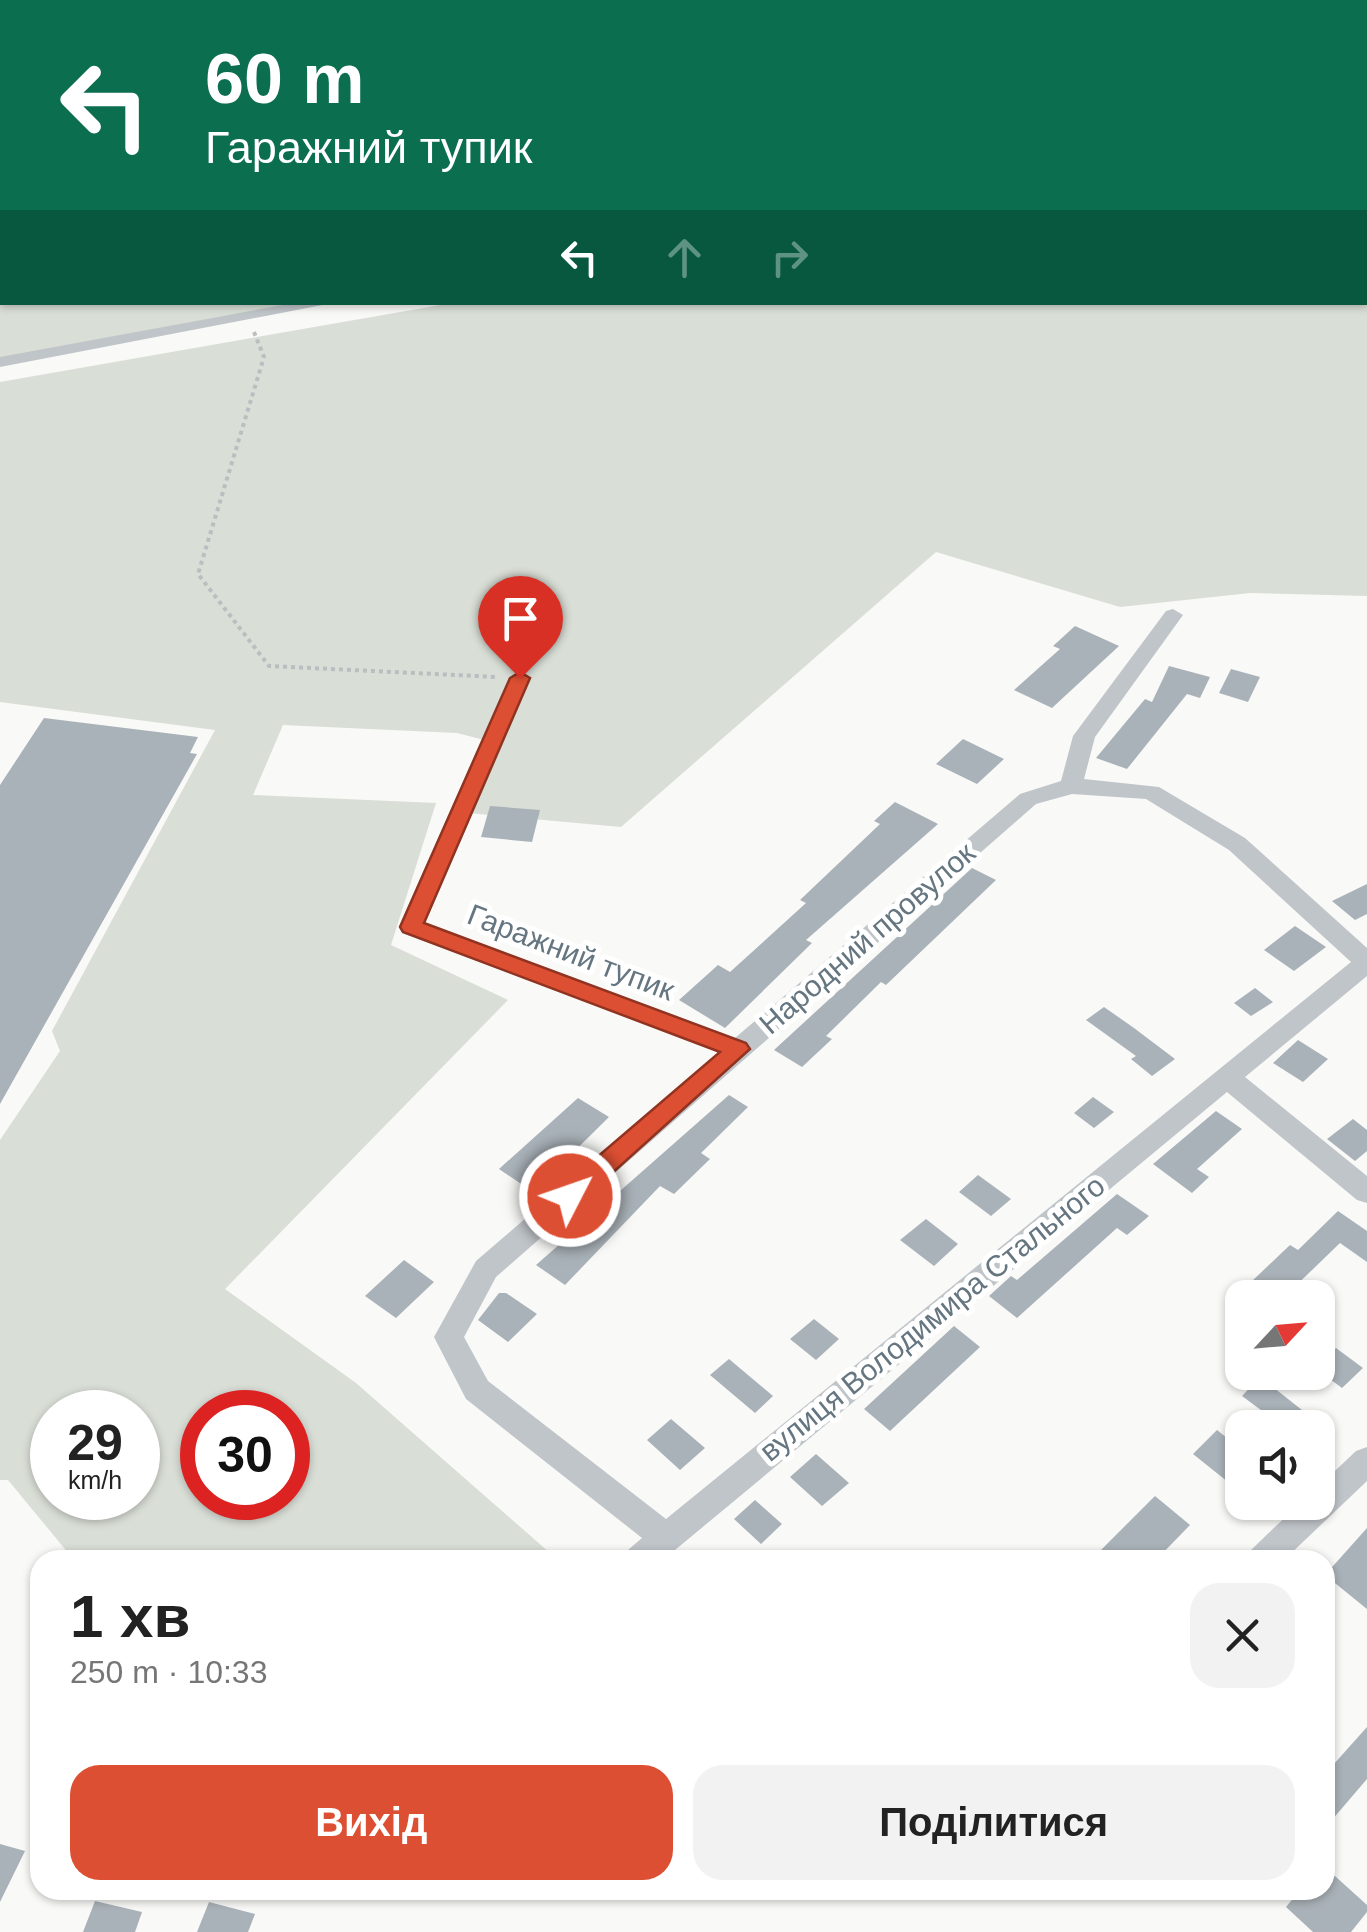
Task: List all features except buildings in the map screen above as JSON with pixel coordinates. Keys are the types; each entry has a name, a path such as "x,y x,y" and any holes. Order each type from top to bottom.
{"street":[{"path":"0,362 314,305"},
{"path":"1173,615 1084,736 1071,786 1152,792 1238,844 1367,962"},
{"name":"Гаражний тупик","path":"520,678 411,927 738,1049"},
{"name":"Народний провулок","path":"665,1537 478,1390 449,1337 486,1269 1028,799 1071,786"},
{"name":"вулиця Володимира Стального","path":"650,1550 1367,962"},
{"path":"1226,1076 1367,1192"},
{"path":"1272,1550 1367,1460"}],"path":[{"path":"248,317 264,357 198,574 269,666 520,678"}],"shaded area":[{"path":"0,305 292,305 0,358"},
{"path":"441,305 1367,305 1367,596 1250,593 1120,607 936,552 621,827 468,813 496,743 457,733 283,725 253,795 436,803 391,945 508,1000 225,1289 356,1383 547,1550 66,1550 41,1520 160,1520 160,1390 30,1390 30,1507 8,1480 0,1480 0,1140 60,1051 52,1031 215,730 0,702 0,382"}],"route":[{"path":"520,678 411,927 738,1049 570,1196"}]}
